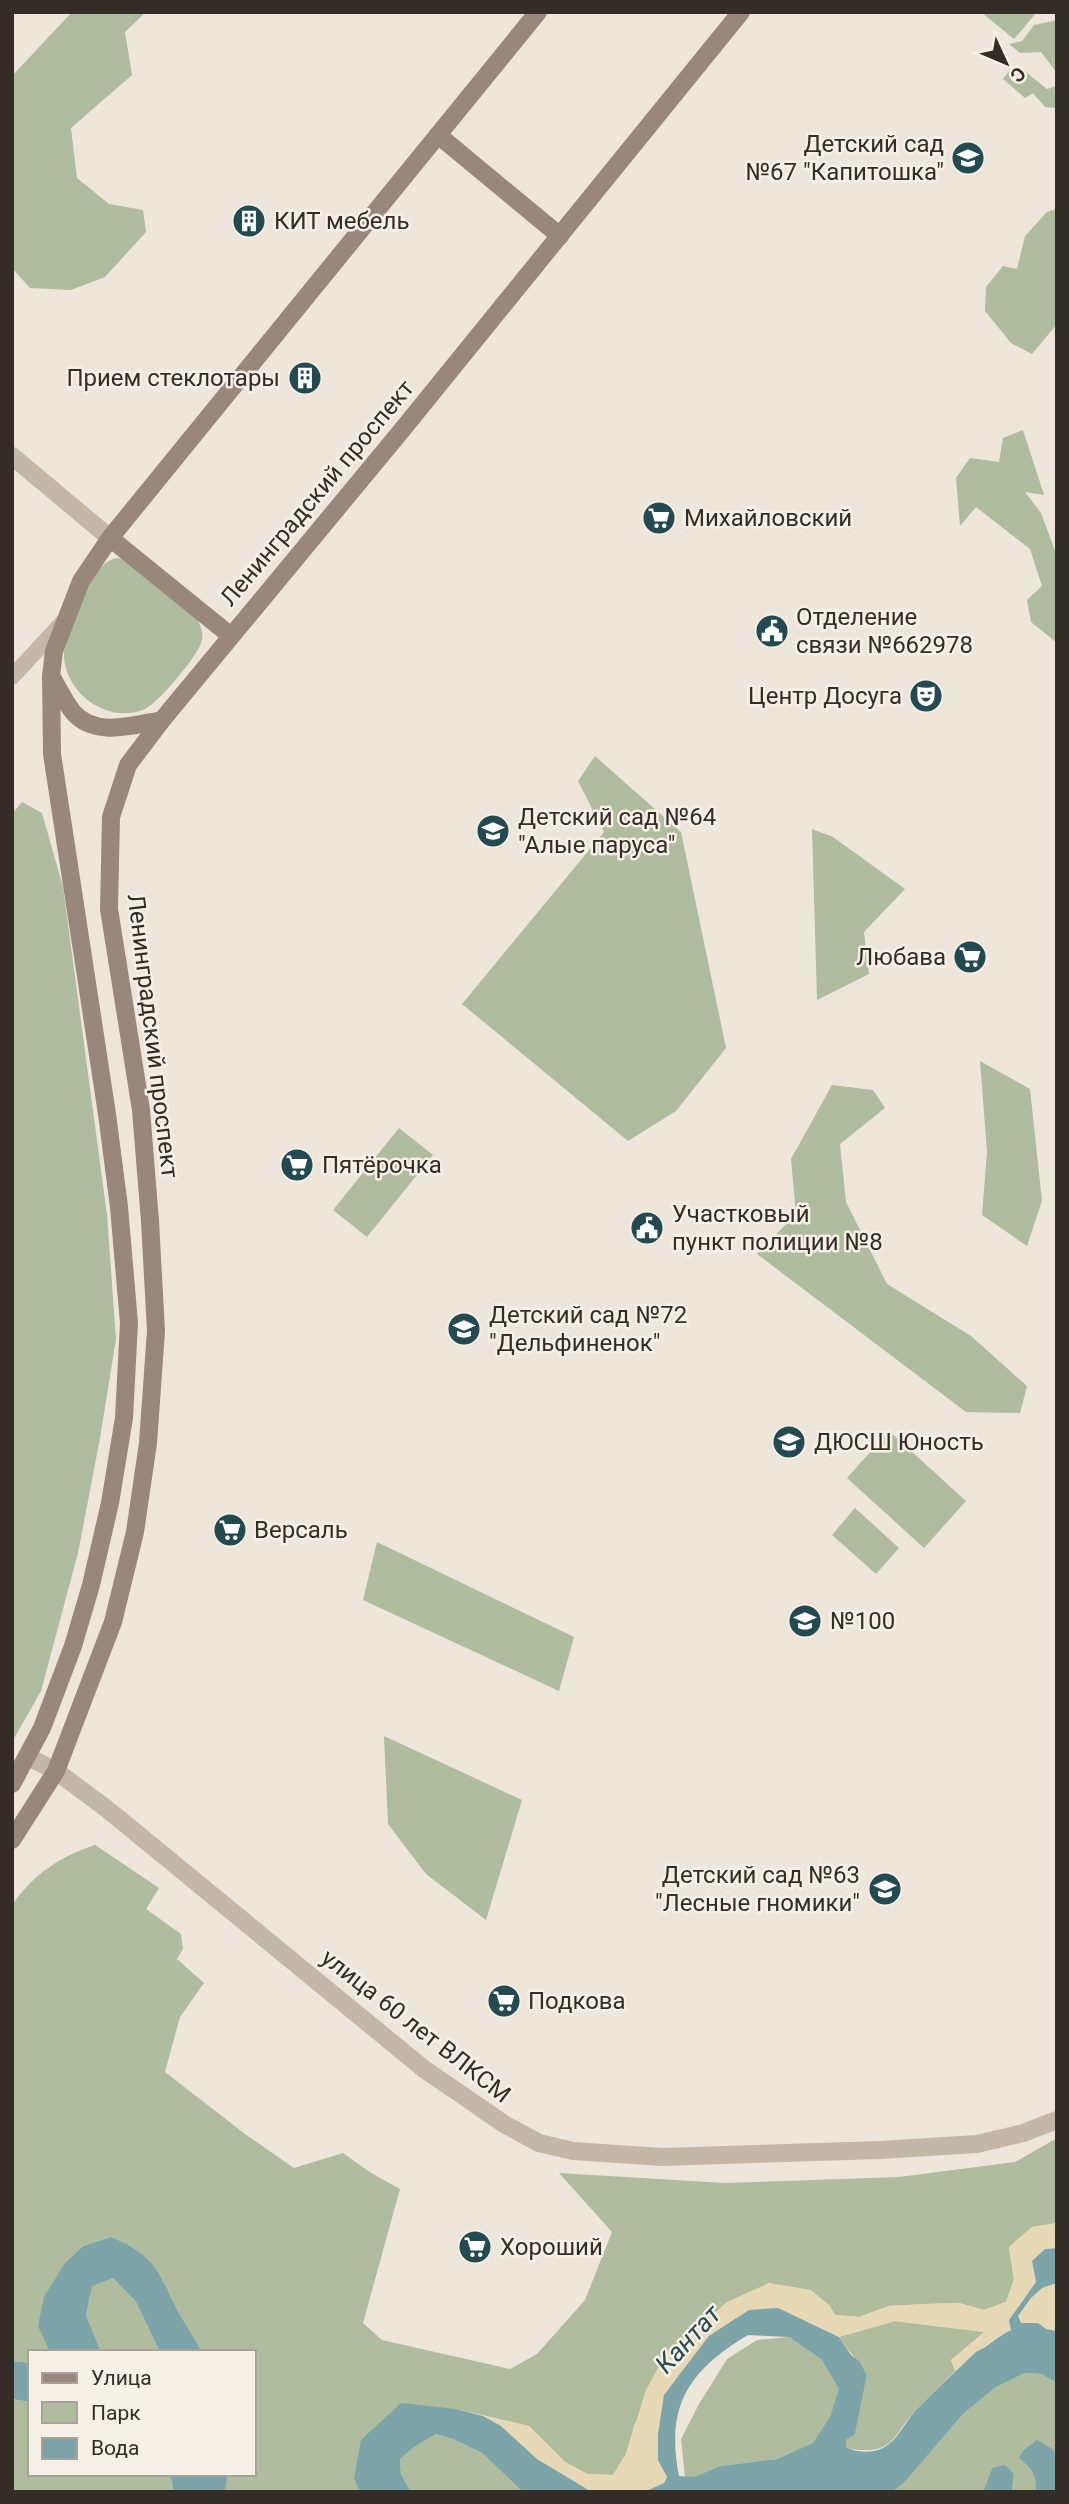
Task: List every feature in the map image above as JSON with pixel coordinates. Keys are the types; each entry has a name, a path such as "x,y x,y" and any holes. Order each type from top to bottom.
{"main road":[{"path":"12,1784 42,1728 73,1646 97,1558 122,1437 129,1323 107,1114 52,754 51,676 54,650 81,581 110,538 538,12"},
{"name":"Ленинградский проспект","path":"12,1840 56,1771 114,1622 135,1532 148,1443 156,1331 150,1221 141,1110 109,909 111,817 128,765 741,12"},
{"path":"438,135 560,236"},
{"path":"110,538 231,636"},
{"path":"51,676 75,715 95,725 115,729 162,720"}],"street":[{"path":"12,456 110,538"},
{"path":"12,677 63,622"},
{"name":"улица 60 лет ВЛКСМ","path":"28,1757 56,1771 107,1809 424,2069 504,2124 539,2143 573,2151 662,2157 880,2150 977,2144 1023,2133 1057,2120"}],"green space":[{"path":"72,12 146,12 125,32 132,75 71,128 77,178 109,204 143,210 146,232 105,277 71,290 30,288 12,268 12,76"},
{"path":"981,12 1037,12 1014,39"},
{"path":"1057,20 1057,86 1056,72 1041,52 1020,53 1009,44 1022,41 1034,25"},
{"path":"1022,69 1047,89 1057,86 1057,108 1045,107 1033,93 1025,98 1003,79 1010,70"},
{"path":"1057,203 1057,324 1032,354 1011,343 985,311 986,287 1003,266 1017,269 1025,236 1047,212 1056,209"},
{"path":"1023,430 1044,495 1025,492 1041,513 1057,556 1057,643 1031,622 1027,600 1042,586 1030,549 976,507 960,526 956,478 970,458 999,462 1003,438"},
{"path":"117,558 123,559 195,615 202,633 202,640 194,656 168,688 151,705 131,713 104,709 81,694 72,683 64,657 72,622 88,587 103,565"},
{"path":"595,756 681,832 726,1048 676,1111 628,1141 462,1004 604,832 578,781"},
{"path":"22,802 42,813 63,887 107,1215 116,1339 78,1553 41,1691 12,1742 12,814"},
{"path":"812,829 833,837 905,889 864,932 869,974 817,1000"},
{"path":"980,1061 1030,1089 1042,1201 1027,1246 982,1215 987,1152"},
{"path":"832,1085 873,1090 885,1108 840,1144 846,1202 887,1284 971,1336 1027,1386 1020,1413 966,1412 757,1254 796,1214 791,1159"},
{"path":"399,1128 433,1155 367,1237 333,1210"},
{"path":"889,1431 966,1501 924,1548 847,1478"},
{"path":"855,1508 899,1548 876,1574 832,1535"},
{"path":"377,1542 574,1637 559,1691 363,1600"},
{"path":"384,1736 522,1800 486,1920 426,1874 388,1824"},
{"path":"95,1845 159,1888 146,1909 181,1934 183,1949 177,1959 204,1983 180,2017 165,2072 294,2168 343,2153 400,2189 363,2323 382,2340 510,2369 537,2354 585,2300 612,2232 559,2173 725,2183 899,2177 1015,2162 1057,2138 1057,2223 1032,2227 1009,2247 1014,2280 1006,2302 984,2310 959,2303 925,2304 889,2306 859,2317 835,2315 829,2305 769,2283 635,2423 626,2454 613,2475 587,2474 565,2462 529,2426 456,2409 354,2479 360,2492 225,2492 228,2476 256,2476 256,2350 200,2350 177,2310 111,2237 83,2246 65,2263 50,2350 28,2350 28,2363 12,2361 12,1905 38,1876 70,1855"},
{"path":"113,2278 136,2302 159,2350 100,2350 86,2315 92,2285"},
{"path":"895,2321 985,2332 951,2360 955,2371 916,2410 894,2438 873,2450 850,2449 846,2447 846,2440 855,2433 867,2375 839,2337"},
{"path":"789,2337 822,2360 840,2389 830,2417 814,2443 777,2459 720,2466 694,2477 685,2477 681,2439 727,2359 757,2340"},
{"path":"1025,2373 1041,2374 1057,2383 1057,2461 1054,2450 1033,2469 1037,2482 1036,2492 1012,2492 1014,2474 992,2468 983,2492 892,2492 904,2483 963,2414 996,2387"},
{"path":"12,2399 28,2402 28,2476 170,2476 174,2492 12,2492"},
{"path":"436,2434 482,2453 523,2492 411,2492 401,2474 400,2459"}],"sand":[{"path":"1057,2223 1057,2248 1045,2249 1032,2261 1036,2282 1015,2311 1011,2330 989,2343 955,2371 951,2360 984,2332 895,2321 839,2337 807,2321 749,2310 709,2336 664,2395 667,2477 664,2483 644,2492 592,2492 537,2459 501,2426 483,2416 529,2426 565,2462 587,2474 613,2475 626,2454 646,2390 664,2357 727,2302 769,2283 811,2290 829,2305 835,2315 859,2317 889,2306 925,2304 959,2303 984,2310 1006,2302 1014,2280 1009,2247 1032,2227"},
{"path":"1057,2283 1057,2331 1046,2329 1038,2323 1021,2324 1018,2316 1031,2298 1042,2288"}],"water":[{"path":"111,2237 146,2257 164,2282 200,2350 159,2350 136,2302 113,2278 92,2286 86,2315 100,2350 49,2350 38,2326 44,2297 65,2263 83,2246"},
{"path":"1057,2248 1057,2283 1042,2288 1018,2316 1021,2323 1038,2323 1046,2329 1057,2331 1057,2383 1041,2374 1025,2373 996,2387 963,2414 904,2483 892,2492 644,2492 664,2483 667,2477 658,2460 658,2434 664,2395 709,2336 749,2310 778,2308 839,2337 867,2375 855,2434 846,2440 846,2447 859,2451 875,2451 893,2440 916,2410 976,2352 1011,2330 1009,2320 1036,2282 1032,2261 1045,2249","holes":["748,2335 789,2337 822,2360 839,2389 830,2417 813,2443 777,2459 720,2466 694,2477 679,2476 676,2451 679,2410 686,2392 697,2377 710,2362"]},
{"path":"12,2361 28,2363 28,2402 12,2399"},
{"path":"401,2403 456,2409 483,2416 501,2426 537,2459 592,2492 523,2492 482,2453 436,2434 400,2459 401,2474 411,2492 360,2492 354,2479 361,2440"},
{"path":"1037,2440 1054,2450 1057,2461 1057,2492 1036,2492 1033,2472 1019,2458 1023,2451"},
{"path":"1005,2465 1014,2474 1012,2492 983,2492 992,2468"},
{"path":"170,2476 228,2476 225,2492 174,2492"}],"place":[{"name":"Детский сад №67 \"Капитошка\"","path":"968,158"},
{"name":"КИТ мебель","path":"249,221"},
{"name":"Прием стеклотары","path":"305,378"},
{"name":"Михайловский","path":"659,518"},
{"name":"Отделение связи №662978","path":"772,631"},
{"name":"Центр Досуга","path":"926,696"},
{"name":"Детский сад №64 \"Алые паруса\"","path":"493,831"},
{"name":"Любава","path":"970,957"},
{"name":"Пятёрочка","path":"297,1165"},
{"name":"Участковый пункт полиции №8","path":"647,1228"},
{"name":"Детский сад №72 \"Дельфиненок\"","path":"464,1329"},
{"name":"ДЮСШ Юность","path":"789,1442"},
{"name":"Версаль","path":"230,1530"},
{"name":"№100","path":"805,1621"},
{"name":"Детский сад №63 \"Лесные гномики\"","path":"885,1889"},
{"name":"Подкова","path":"504,2001"},
{"name":"Хороший","path":"475,2247"}],"water label":[{"name":"Кантат","path":"688,2339"}]}
